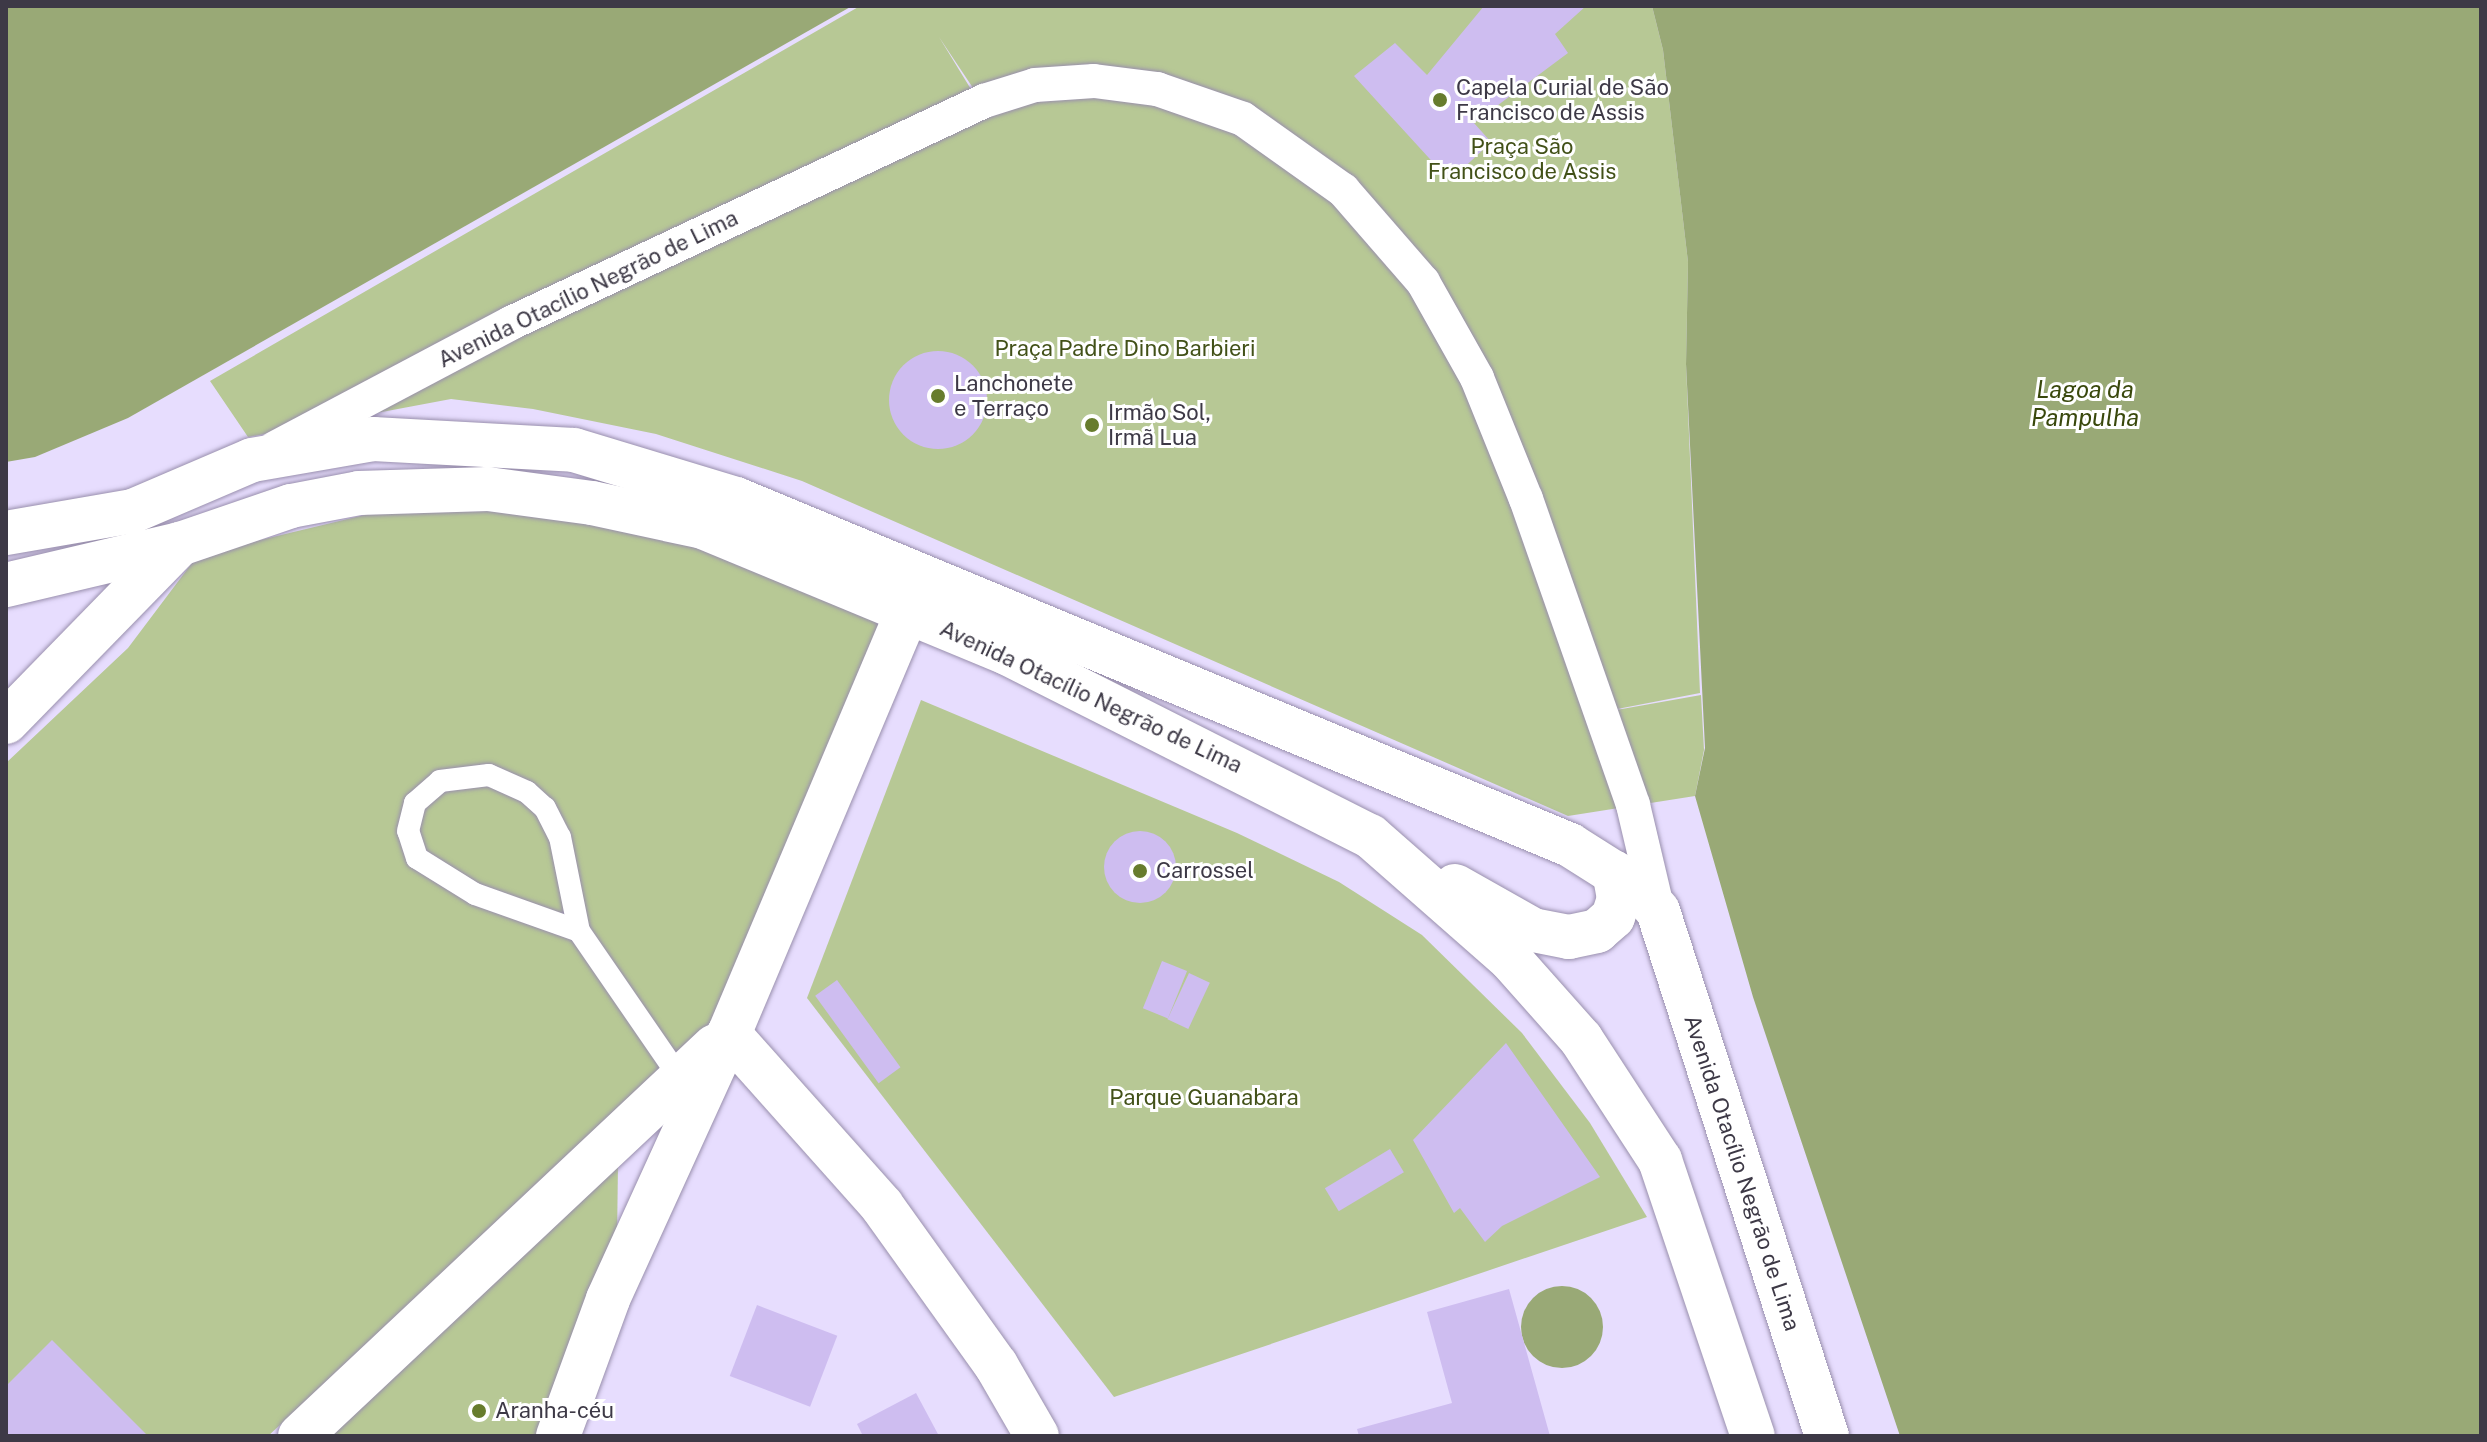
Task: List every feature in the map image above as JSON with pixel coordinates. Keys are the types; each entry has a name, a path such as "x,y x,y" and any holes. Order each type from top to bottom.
{"street":[{"name":"Avenida Otacílio Negrão de Lima","path":"6,533 133,511 252,460 511,323 984,101 1035,85 1094,81 1157,89 1243,119 1343,190 1423,282 1477,378 1526,499 1633,805 1658,911 1827,1436"},
{"name":"Avenida Otacílio Negrão de Lima","path":"252,460 373,439 574,450 736,499 996,604 1570,845 1614,872 1658,911"},
{"name":"Avenida Otacílio Negrão de Lima","path":"6,585 180,544 291,506 359,493 488,489 581,501 703,527 1007,653 1370,836 1510,959 1605,1073 1660,1160 1753,1436"},
{"path":"6,722 180,544"},
{"path":"558,1436 608,1299 729,1034 907,613"},
{"path":"6,673 20,678 60,670"},
{"path":"1370,836 1551,937 1597,931 1613,917 1619,899 1614,872"},
{"path":"300,1436 729,1034"},
{"path":"729,1034 882,1206 996,1365 1037,1436"}],"lane":[{"path":"579,931 475,894 417,858 408,831 415,803 440,781 489,775 527,792 545,808 560,837 579,931 680,1078"}],"green space":[{"name":"Praça Padre Dino Barbieri","path":"860,6 1652,6 1663,50 1688,262 1686,364 1700,693 1607,711 1482,378 1427,281 1347,186 1245,117 1158,87 1094,77 981,100 939,37 980,104 1093,86 1155,92 1240,122 1338,193 1381,247 1419,285 1471,379 1605,712 1701,695 1704,750 1695,796 1568,816 802,481 656,434 533,409 451,399 248,437 210,381"},
{"path":"460,492 632,512 897,601 720,1022 268,1436 6,1436 6,763 128,648 198,555"},
{"name":"Parque Guanabara","path":"921,700 1237,833 1339,882 1422,935 1522,1033 1590,1123 1647,1217 1114,1397 807,998"},
{"path":"618,1162 617,1241 556,1436 325,1436"}],"water":[{"path":"6,6 852,6 128,418 35,457 6,462"},
{"name":"Lagoa da Pampulha","path":"1652,6 2481,6 2481,1436 1900,1436 1753,997 1695,796 1705,748 1686,364 1688,262 1663,50"},
{"path":"1562,1286 1578,1289 1591,1298 1600,1311 1603,1327 1600,1343 1591,1356 1578,1365 1562,1368 1546,1365 1533,1356 1524,1343 1521,1327 1524,1311 1533,1298 1546,1289"}],"building":[{"name":"Capela Curial de São Francisco de Assis","path":"1484,6 1586,6 1555,34 1568,53 1474,123 1491,142 1450,181 1354,76 1395,43 1427,75"},
{"name":"Lanchonete e Terraço","path":"938,351 957,355 972,366 983,381 987,400 983,419 972,434 957,445 938,449 919,445 904,434 893,419 889,400 893,381 904,366 919,355"},
{"name":"Carrossel","path":"1147,831 1166,841 1174,853 1174,881 1166,893 1154,901 1133,903 1114,893 1106,881 1104,860 1114,841 1126,833"},
{"path":"1162,961 1187,971 1168,1018 1143,1008"},
{"path":"1189,973 1210,983 1188,1029 1167,1019"},
{"path":"837,980 900,1067 879,1083 815,996"},
{"path":"1506,1043 1600,1177 1502,1226 1485,1242 1460,1208 1454,1213 1413,1140"},
{"path":"1390,1149 1404,1172 1339,1211 1325,1188"},
{"path":"1509,1289 1550,1436 1359,1436 1357,1429 1452,1403 1427,1312"},
{"path":"757,1305 837,1336 810,1407 730,1376"},
{"path":"52,1340 148,1436 6,1436 6,1386"},
{"path":"916,1393 939,1436 863,1436 857,1424"}],"place":[{"name":"Capela Curial de São Francisco de Assis","path":"1440,100"},
{"name":"Lanchonete e Terraço","path":"938,396"},
{"name":"Irmão Sol, Irmã Lua","path":"1092,425"},
{"name":"Carrossel","path":"1140,871"},
{"name":"Aranha-céu","path":"479,1411"}],"park label":[{"name":"Praça São Francisco de Assis","path":"1522,158"}]}
